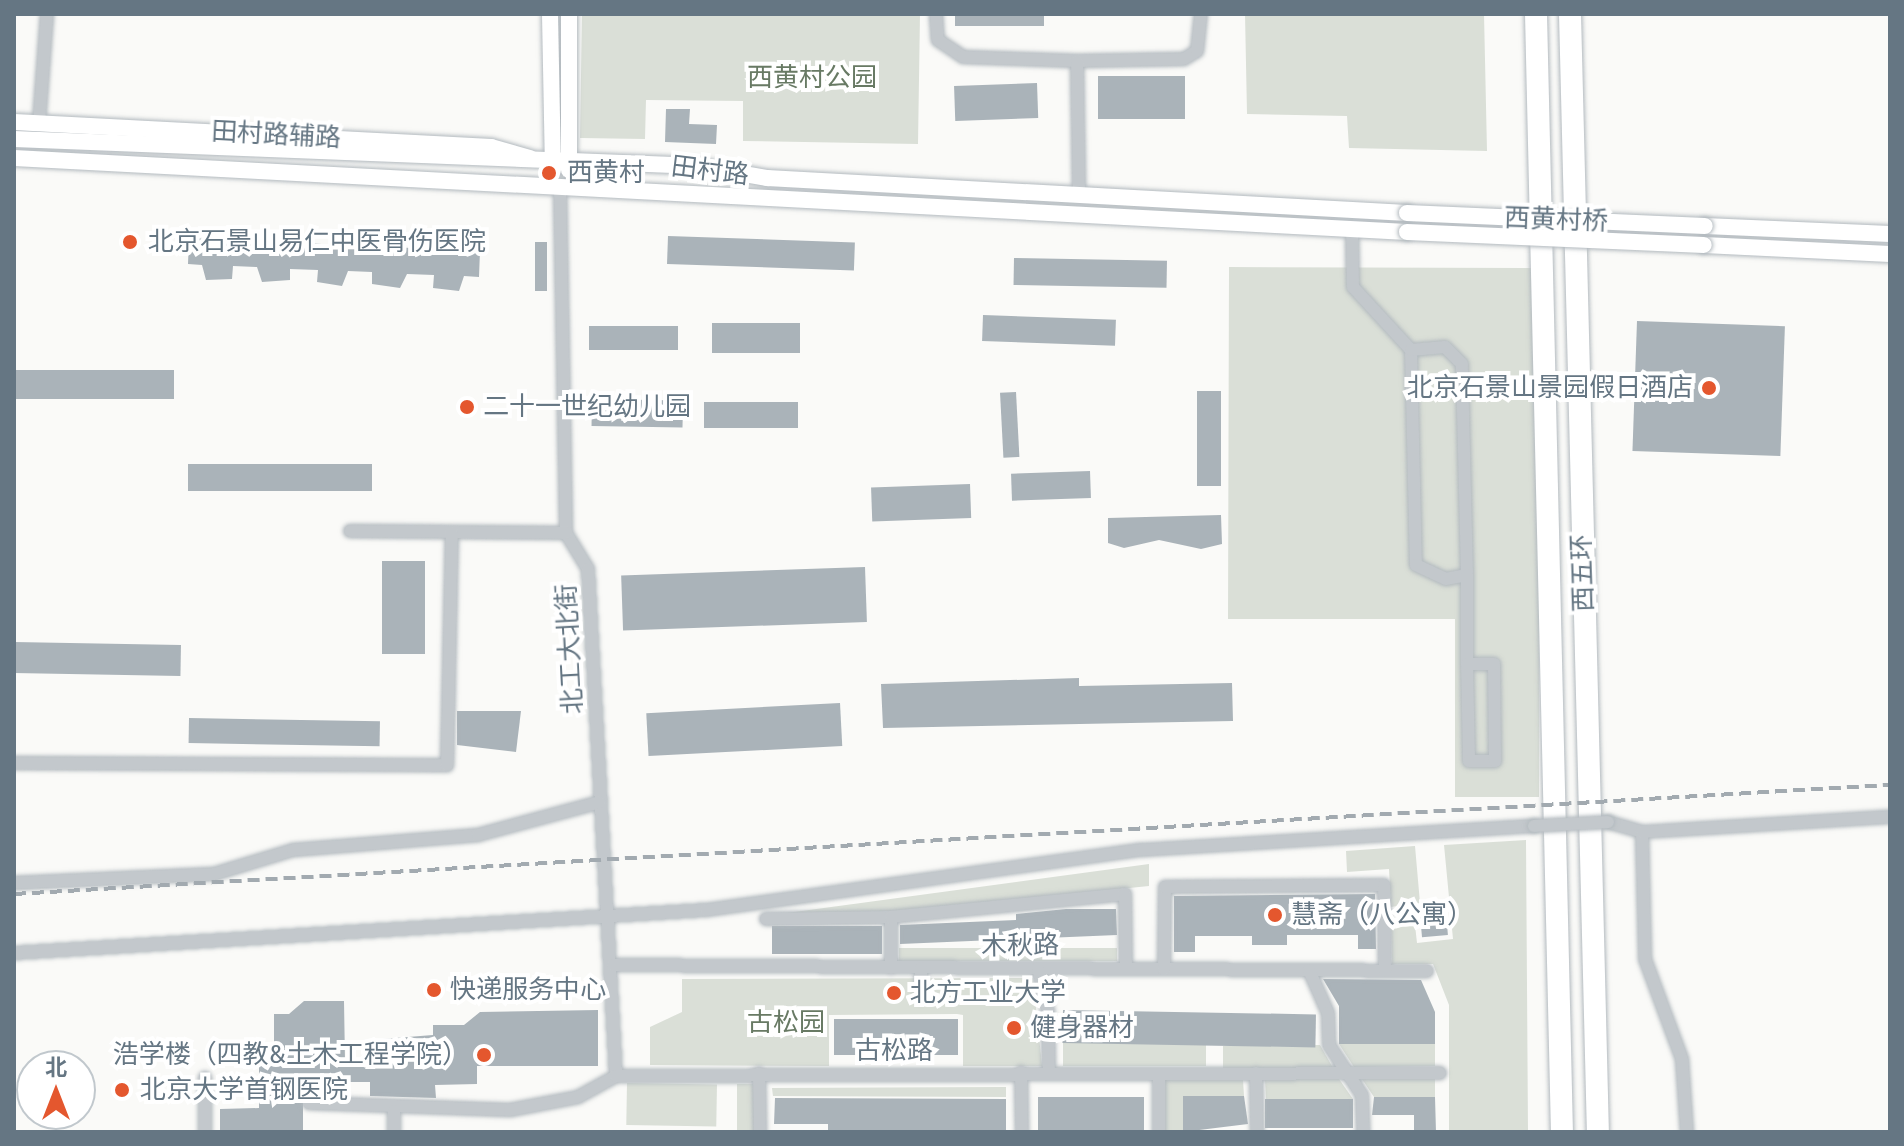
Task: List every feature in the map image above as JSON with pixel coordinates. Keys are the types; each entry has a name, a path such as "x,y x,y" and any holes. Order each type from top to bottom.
{"highway":[{"name":"西五环","path":"1536,14 1562,1132"},
{"name":"西五环","path":"1570,14 1598,1132"}],"main road":[{"path":"550,14 542,160 560,186 573,163 569,14"},
{"name":"田村路辅路","path":"14,122 491,147 542,160"},
{"name":"田村路","path":"14,139 542,160 1407,213"},
{"name":"田村路","path":"14,158 1407,232"},
{"name":"西黄村桥","path":"1407,213 1890,234"},
{"name":"西黄村桥","path":"1407,232 1890,254"}],"street":[{"path":"39,123 47,14"},
{"path":"936,14 942,46 963,57 1077,61 1184,59 1197,51 1201,14"},
{"path":"1077,61 1079,194"},
{"path":"350,531 566,533 560,186"},
{"path":"1352,229 1353,287 1411,350 1416,565 1446,579 1467,575"},
{"path":"1411,350 1445,347 1462,364 1467,575 1467,664 1469,761 1495,761 1494,664 1467,664"},
{"path":"14,763 447,765 452,532"},
{"name":"北工大北街","path":"566,533 588,569 600,802 611,920 616,1076"},
{"path":"14,883 214,874 293,850 478,835 600,802"},
{"path":"14,953 611,920 1141,850 1608,822 1642,832 1890,817"},
{"path":"1642,832 1645,959 1682,1059 1687,1132"},
{"path":"1164,969 1165,887 1384,885 1385,971"},
{"path":"766,919 891,917 1125,894 1126,968"},
{"path":"891,917 891,968"},
{"name":"木秋路","path":"613,965 1427,971"},
{"path":"921,968 921,996"},
{"path":"1038,968 1048,1012 1049,1073"},
{"path":"1309,970 1328,1013 1329,1045 1362,1095 1363,1132"},
{"path":"1021,1072 1022,1132"},
{"name":"古松路","path":"309,1103 394,1111 541,1105 578,1097 616,1076 1021,1072 1440,1073"},
{"path":"759,1073 760,1132"},
{"path":"1256,1073 1257,1132"},
{"path":"1159,1074 1159,1132"},
{"path":"205,1078 205,1132"},
{"path":"394,1111 394,1132"}],"green space":[{"name":"西黄村公园","path":"582,14 920,14 918,144 743,141 743,101 646,100 645,139 580,138"},
{"path":"1245,14 1484,14 1487,151 1349,148 1347,116 1247,114"},
{"path":"1229,267 1540,268 1539,797 1455,797 1455,619 1228,619"},
{"path":"1526,840 1528,1132 1449,1132 1449,1005 1433,964 1392,964 1391,920 1414,916 1417,943 1453,939 1444,845"},
{"path":"1415,846 1420,903 1391,907 1389,869 1347,872 1346,851"},
{"path":"1149,864 1149,886 891,912 772,915"},
{"path":"899,948 1117,948 1117,961 899,961"},
{"name":"古松园","path":"1033,978 1042,1066 963,1066 963,1015 957,1014 829,1015 829,1066 650,1065 650,1027 682,1012 682,979"},
{"path":"1063,1043 1206,1043 1206,1066 1063,1066"},
{"path":"1435,1043 1435,1066 1354,1067 1339,1044"},
{"path":"1320,1045 1333,1068 1223,1068 1223,1046"},
{"path":"1265,1079 1339,1079 1353,1099 1266,1100"},
{"path":"1362,1079 1435,1079 1435,1097 1374,1097"},
{"path":"1165,1080 1243,1080 1244,1096 1183,1096 1183,1132 1165,1132"},
{"path":"627,1083 717,1085 716,1127 626,1125"},
{"path":"737,1084 754,1084 754,1132 737,1132"},
{"path":"1006,1087 1006,1097 773,1096 772,1088"}],"building":[{"path":"955,14 1044,14 1044,26 955,26"},
{"path":"1098,76 1185,76 1185,119 1098,119"},
{"path":"1037,83 1038,118 955,121 954,86"},
{"path":"666,109 690,109 689,124 717,125 716,144 665,142"},
{"path":"668,236 855,243 854,271 667,264"},
{"path":"189,238 480,251 479,277 464,276 459,291 433,288 434,275 407,274 400,288 372,284 372,272 348,271 342,286 317,282 318,270 290,269 290,280 262,282 257,267 233,266 232,279 206,280 202,265 188,264"},
{"path":"535,242 547,242 547,291 535,291"},
{"path":"1014,258 1167,261 1167,288 1014,285"},
{"path":"983,315 1116,320 1115,346 982,341"},
{"name":"北京石景山景园假日酒店","path":"1637,321 1785,326 1780,456 1632,451"},
{"path":"712,323 800,323 800,353 712,353"},
{"path":"589,326 678,326 678,350 589,350"},
{"path":"14,370 174,370 174,399 14,399"},
{"path":"1197,391 1221,391 1221,486 1197,486"},
{"path":"1016,392 1019,457 1003,458 1000,393"},
{"path":"592,399 683,401 683,428 592,426"},
{"path":"704,402 798,402 798,428 704,428"},
{"path":"188,464 372,464 372,491 188,491"},
{"path":"1090,471 1091,498 1012,501 1011,474"},
{"path":"970,484 971,518 872,521 871,487"},
{"path":"1221,515 1222,544 1201,549 1159,540 1124,548 1108,543 1108,518"},
{"path":"382,561 425,561 425,654 382,654"},
{"path":"865,567 867,622 623,630 621,576"},
{"path":"14,642 181,645 180,676 14,673"},
{"path":"1079,678 1079,686 1232,683 1233,721 883,728 881,684"},
{"path":"840,703 842,746 649,756 646,713"},
{"path":"457,711 521,711 516,752 457,745"},
{"path":"189,718 380,721 380,746 189,743"},
{"name":"慧斋（八公寓）","path":"1375,894 1376,949 1358,949 1358,935 1287,935 1287,945 1252,945 1252,936 1195,936 1195,952 1174,952 1174,896"},
{"path":"1066,909 1116,909 1117,935 900,944 900,925 1016,920 1016,914"},
{"path":"1446,913 1448,935 1422,937 1420,915"},
{"path":"772,926 882,926 882,954 772,954"},
{"path":"1323,979 1421,980 1435,1012 1435,1044 1339,1044 1339,1006"},
{"path":"304,1001 344,1001 345,1061 370,1061 370,1040 433,1035 433,1025 464,1025 480,1012 598,1010 598,1066 477,1066 477,1084 435,1085 436,1098 370,1096 370,1082 345,1082 345,1091 303,1092 303,1132 220,1132 220,1109 259,1108 259,1046 274,1046 274,1014 289,1014"},
{"path":"1063,1010 1316,1014 1315,1047 1062,1043"},
{"path":"834,1019 958,1019 958,1055 834,1055"},
{"path":"1183,1096 1244,1096 1248,1124 1183,1132"},
{"path":"1038,1097 1144,1097 1144,1130 1038,1130"},
{"path":"1374,1097 1435,1097 1436,1132 1414,1132 1414,1115 1372,1115"},
{"path":"775,1098 1006,1099 1006,1132 828,1132 828,1124 774,1124"},
{"path":"1265,1099 1353,1099 1353,1128 1265,1128"}],"railway":[{"path":"14,894 1890,785"}],"place":[{"name":"西黄村","path":"549,173"},
{"name":"北京石景山易仁中医骨伤医院","path":"130,242"},
{"name":"北京石景山景园假日酒店","path":"1709,388"},
{"name":"二十一世纪幼儿园","path":"467,407"},
{"name":"慧斋（八公寓）","path":"1275,915"},
{"name":"快递服务中心","path":"434,990"},
{"name":"北方工业大学","path":"894,993"},
{"name":"健身器材","path":"1014,1028"},
{"name":"浩学楼（四教&土木工程学院）","path":"484,1055"},
{"name":"北京大学首钢医院","path":"122,1090"}]}
